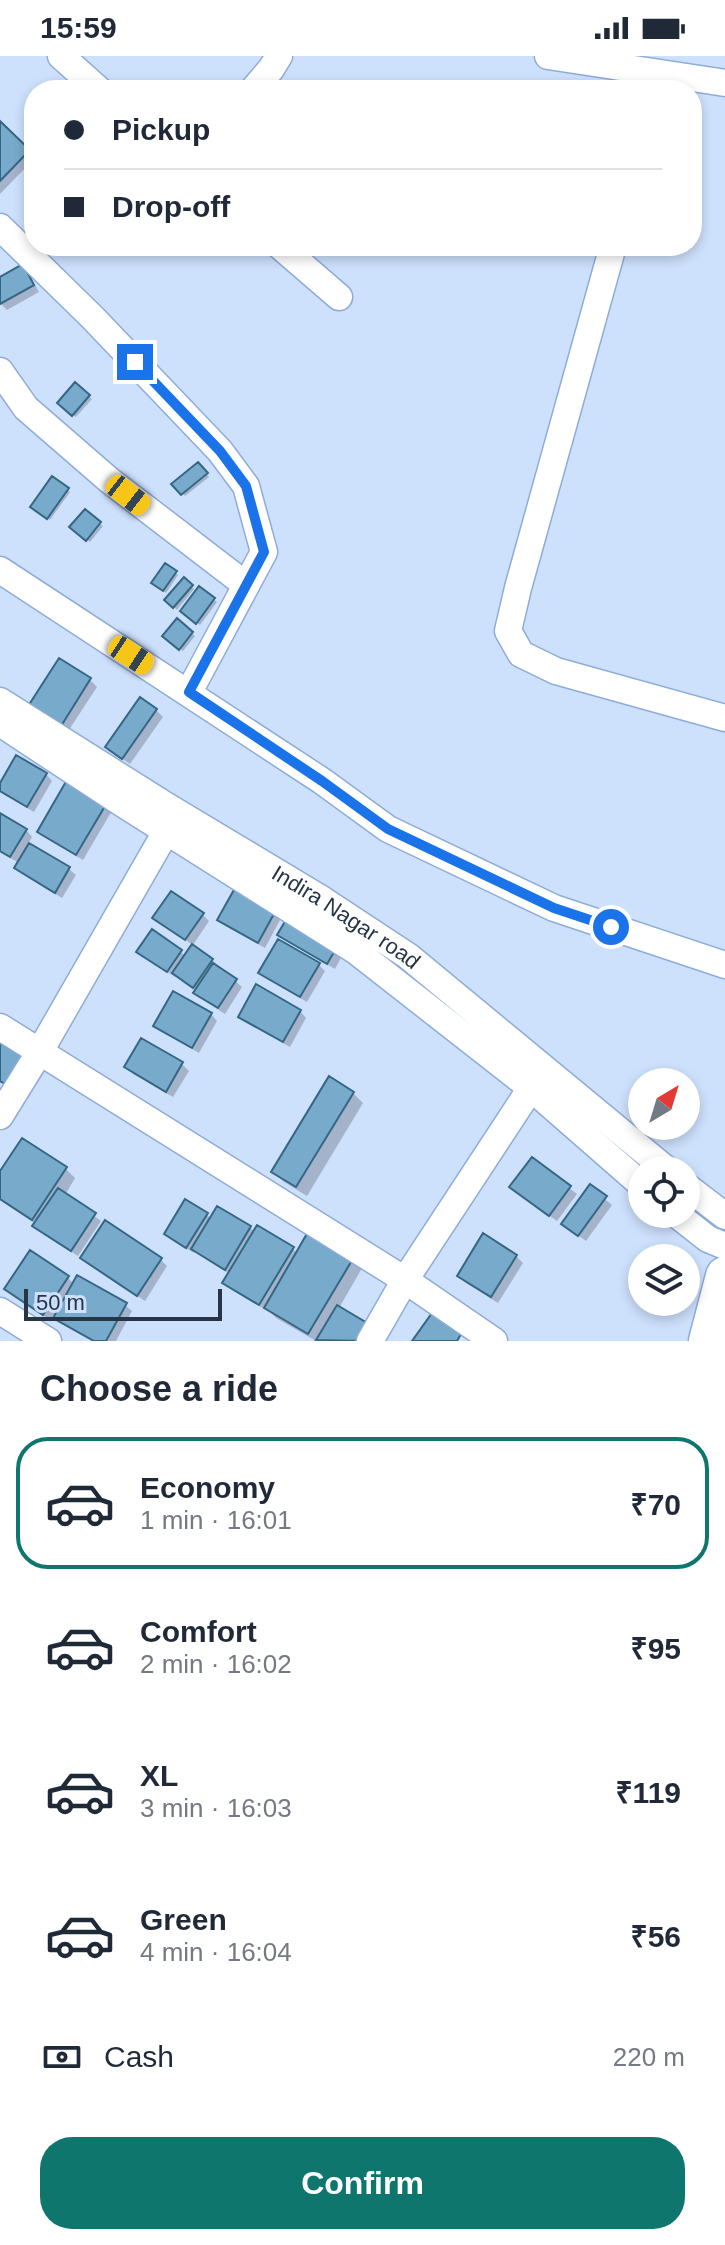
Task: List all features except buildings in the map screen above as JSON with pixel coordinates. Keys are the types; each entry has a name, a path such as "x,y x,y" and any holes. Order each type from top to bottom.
{"highway":[{"path":"708,1341 725,1276"}],"street":[{"path":"262,80 279,56"},
{"path":"548,56 650,80"},
{"path":"702,83 725,83"},
{"path":"0,227 24,250"},
{"path":"30,256 220,451 246,486 264,552 189,692"},
{"path":"292,256 339,297"},
{"path":"610,256 508,631 521,654 556,671 725,718"},
{"path":"0,371 26,408 97,470 246,585"},
{"path":"0,570 189,692 388,829 554,908 725,965"},
{"name":"Indira Nagar road","path":"0,701 323,900 408,956 650,1156"},
{"name":"Indira Nagar road","path":"0,723 356,951 531,1088 628,1173"},
{"path":"0,1116 167,830"},
{"path":"0,1027 405,1280 494,1341"},
{"path":"370,1341 405,1280 531,1088"},
{"path":"700,1197 725,1216"},
{"path":"694,1228 708,1239 725,1246"},
{"path":"0,1311 48,1341"}],"route":[{"path":"135,362 220,451 246,486 264,552 189,692 388,829 554,908 611,927"}]}
